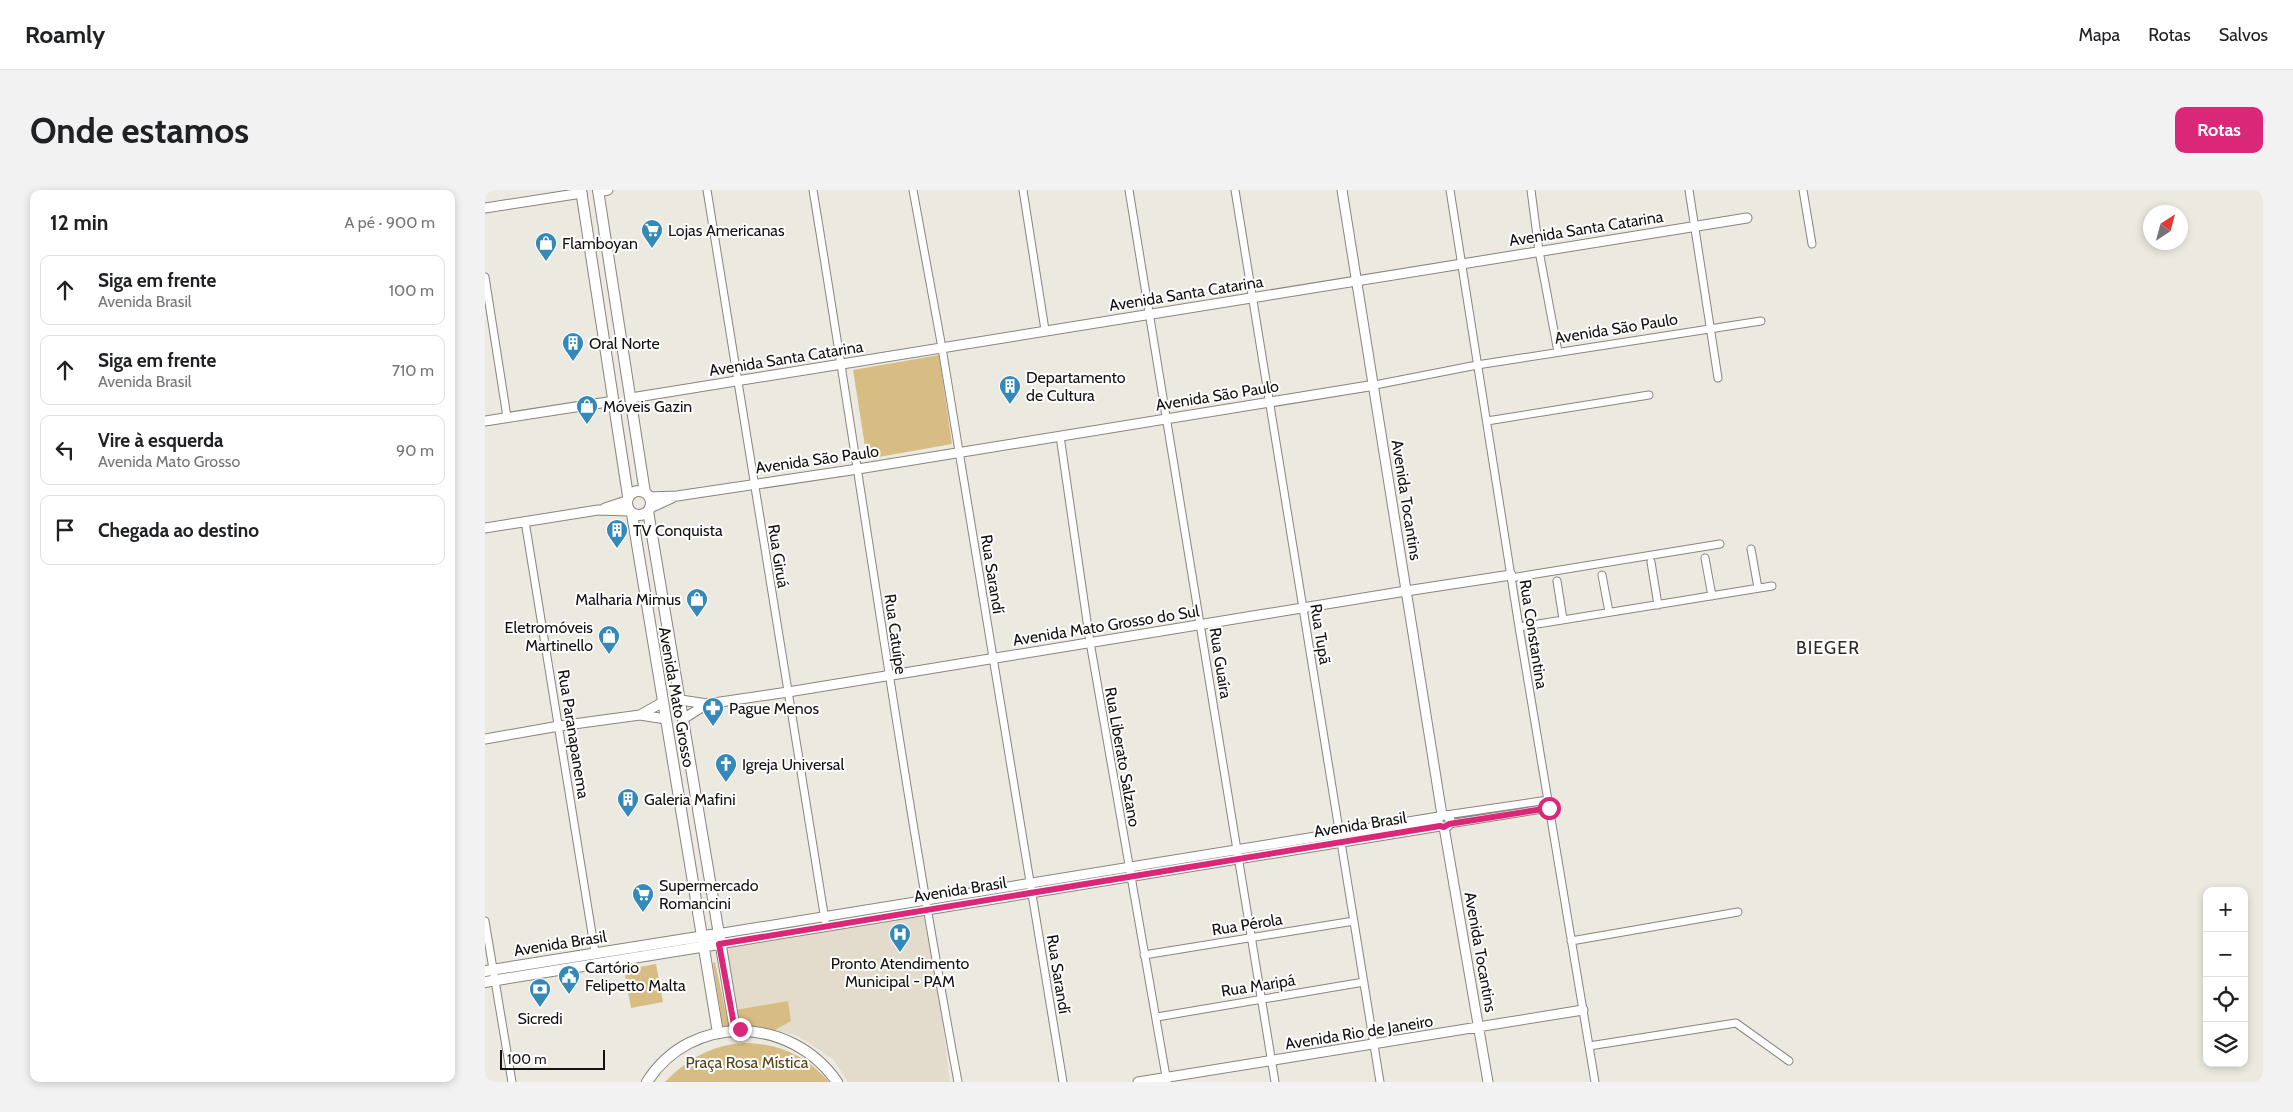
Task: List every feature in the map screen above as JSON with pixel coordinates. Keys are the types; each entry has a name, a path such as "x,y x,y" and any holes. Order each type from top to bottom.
{"main road":[{"name":"Avenida Mato Grosso","path":"581,191 629,505 718,1033"},
{"path":"602,191 607,244 647,495 636,491 629,505 642,516 649,510"},
{"path":"585,214 592,224 596,246 601,250 607,244"},
{"name":"Avenida Mato Grosso","path":"647,495 718,939 735,1030"},
{"name":"Avenida Brasil","path":"489,970 595,952 718,939"},
{"name":"Avenida Brasil","path":"490,981 703,941"},
{"path":"647,1082 672,1055 705,1036 735,1030 770,1034 791,1041 827,1067 837,1082"}],"street":[{"name":"Rua Giruá","path":"707,190 825,926"},
{"name":"Rua Catuípe","path":"813,190 858,469 888,675 958,1082"},
{"name":"Rua Sarandí","path":"913,190 942,348 1063,1082"},
{"path":"1023,190 1045,330"},
{"name":"Rua Guaíra","path":"1129,190 1275,1082"},
{"name":"Rua Tupã","path":"1235,190 1380,1082"},
{"name":"Avenida Tocantins","path":"1342,190 1375,385 1443,821 1487,1082"},
{"name":"Rua Constantina","path":"1450,190 1519,627 1595,1082"},
{"path":"1531,190 1539,251 1558,352"},
{"path":"1689,190 1719,378"},
{"path":"1803,190 1812,244"},
{"path":"485,208 581,191"},
{"name":"Avenida Santa Catarina","path":"631,398 1747,218"},
{"path":"485,277 507,417"},
{"name":"Avenida São Paulo","path":"647,495 677,496 858,469 1375,385 1477,364 1761,321"},
{"path":"1487,421 1649,395"},
{"path":"485,421 614,401"},
{"name":"Rua Liberato Salzano","path":"1060,436 1089,642 1144,955 1157,1017 1166,1080"},
{"name":"Avenida São Paulo","path":"649,510 677,496"},
{"path":"485,528 629,505"},
{"name":"Rua Paranapanema","path":"525,521 595,952"},
{"path":"1511,577 1720,544"},
{"path":"1751,549 1758,588"},
{"path":"1705,558 1712,596"},
{"path":"1651,562 1658,605"},
{"path":"1602,575 1609,612"},
{"name":"Avenida Mato Grosso do Sul","path":"707,704 1406,590 1511,577"},
{"path":"1557,581 1563,619"},
{"path":"1519,627 1772,586"},
{"path":"681,700 707,704"},
{"path":"639,716 663,702"},
{"path":"683,719 707,704"},
{"path":"485,739 559,726 639,716 666,719"},
{"name":"Avenida Brasil","path":"718,939 825,926 928,909 1031,888 1443,821 1548,800"},
{"name":"Avenida Brasil","path":"1443,821 1549,808"},
{"name":"Avenida Brasil","path":"718,939 824,916 926,900 1031,888"},
{"path":"1571,941 1738,912"},
{"name":"Rua Pérola","path":"1144,955 1354,920"},
{"path":"485,921 490,981 512,1082"},
{"name":"Rua Maripá","path":"1157,1017 1364,982"},
{"name":"Avenida Rio de Janeiro","path":"1139,1082 1166,1080 1583,1010"},
{"path":"1589,1046 1736,1023 1789,1061"}],"shaded area":[{"path":"921,914 924,918 941,1011 950,1082 848,1082 833,1059 798,1036 748,1027 738,1021 727,953 730,946"}],"green space":[{"path":"939,355 952,444 867,459 853,370"},
{"path":"715,962 729,1027 723,1028 713,963"},
{"path":"656,964 663,1002 631,1008 624,970"},
{"path":"788,1001 791,1021 775,1030 748,1027 738,1021 735,1010"},
{"name":"Praça Rosa Mística","path":"732,1044 769,1045 791,1053 811,1065 829,1082 665,1082 682,1066 711,1050"}],"place":[{"name":"Lojas Americanas","path":"652,249"},
{"name":"Flamboyan","path":"546,262"},
{"name":"Oral Norte","path":"573,362"},
{"name":"Departamento de Cultura","path":"1010,405"},
{"name":"Móveis Gazin","path":"587,425"},
{"name":"TV Conquista","path":"617,549"},
{"name":"Malharia Mimus","path":"697,618"},
{"name":"Eletromóveis Martinello","path":"609,655"},
{"name":"Pague Menos","path":"713,727"},
{"name":"Igreja Universal","path":"726,783"},
{"name":"Galeria Mafini","path":"628,818"},
{"name":"Supermercado Romancini","path":"643,913"},
{"name":"Pronto Atendimento Municipal - PAM","path":"900,953"},
{"name":"Cartório Felipetto Malta","path":"569,995"},
{"name":"Sicredi","path":"540,1008"}],"district":[{"name":"BIEGER","path":"1828,648"}],"route":[{"path":"740,1029 735,1030 719,944 1238,858 1440,826 1444,827 1449,824 1549,808"}]}
